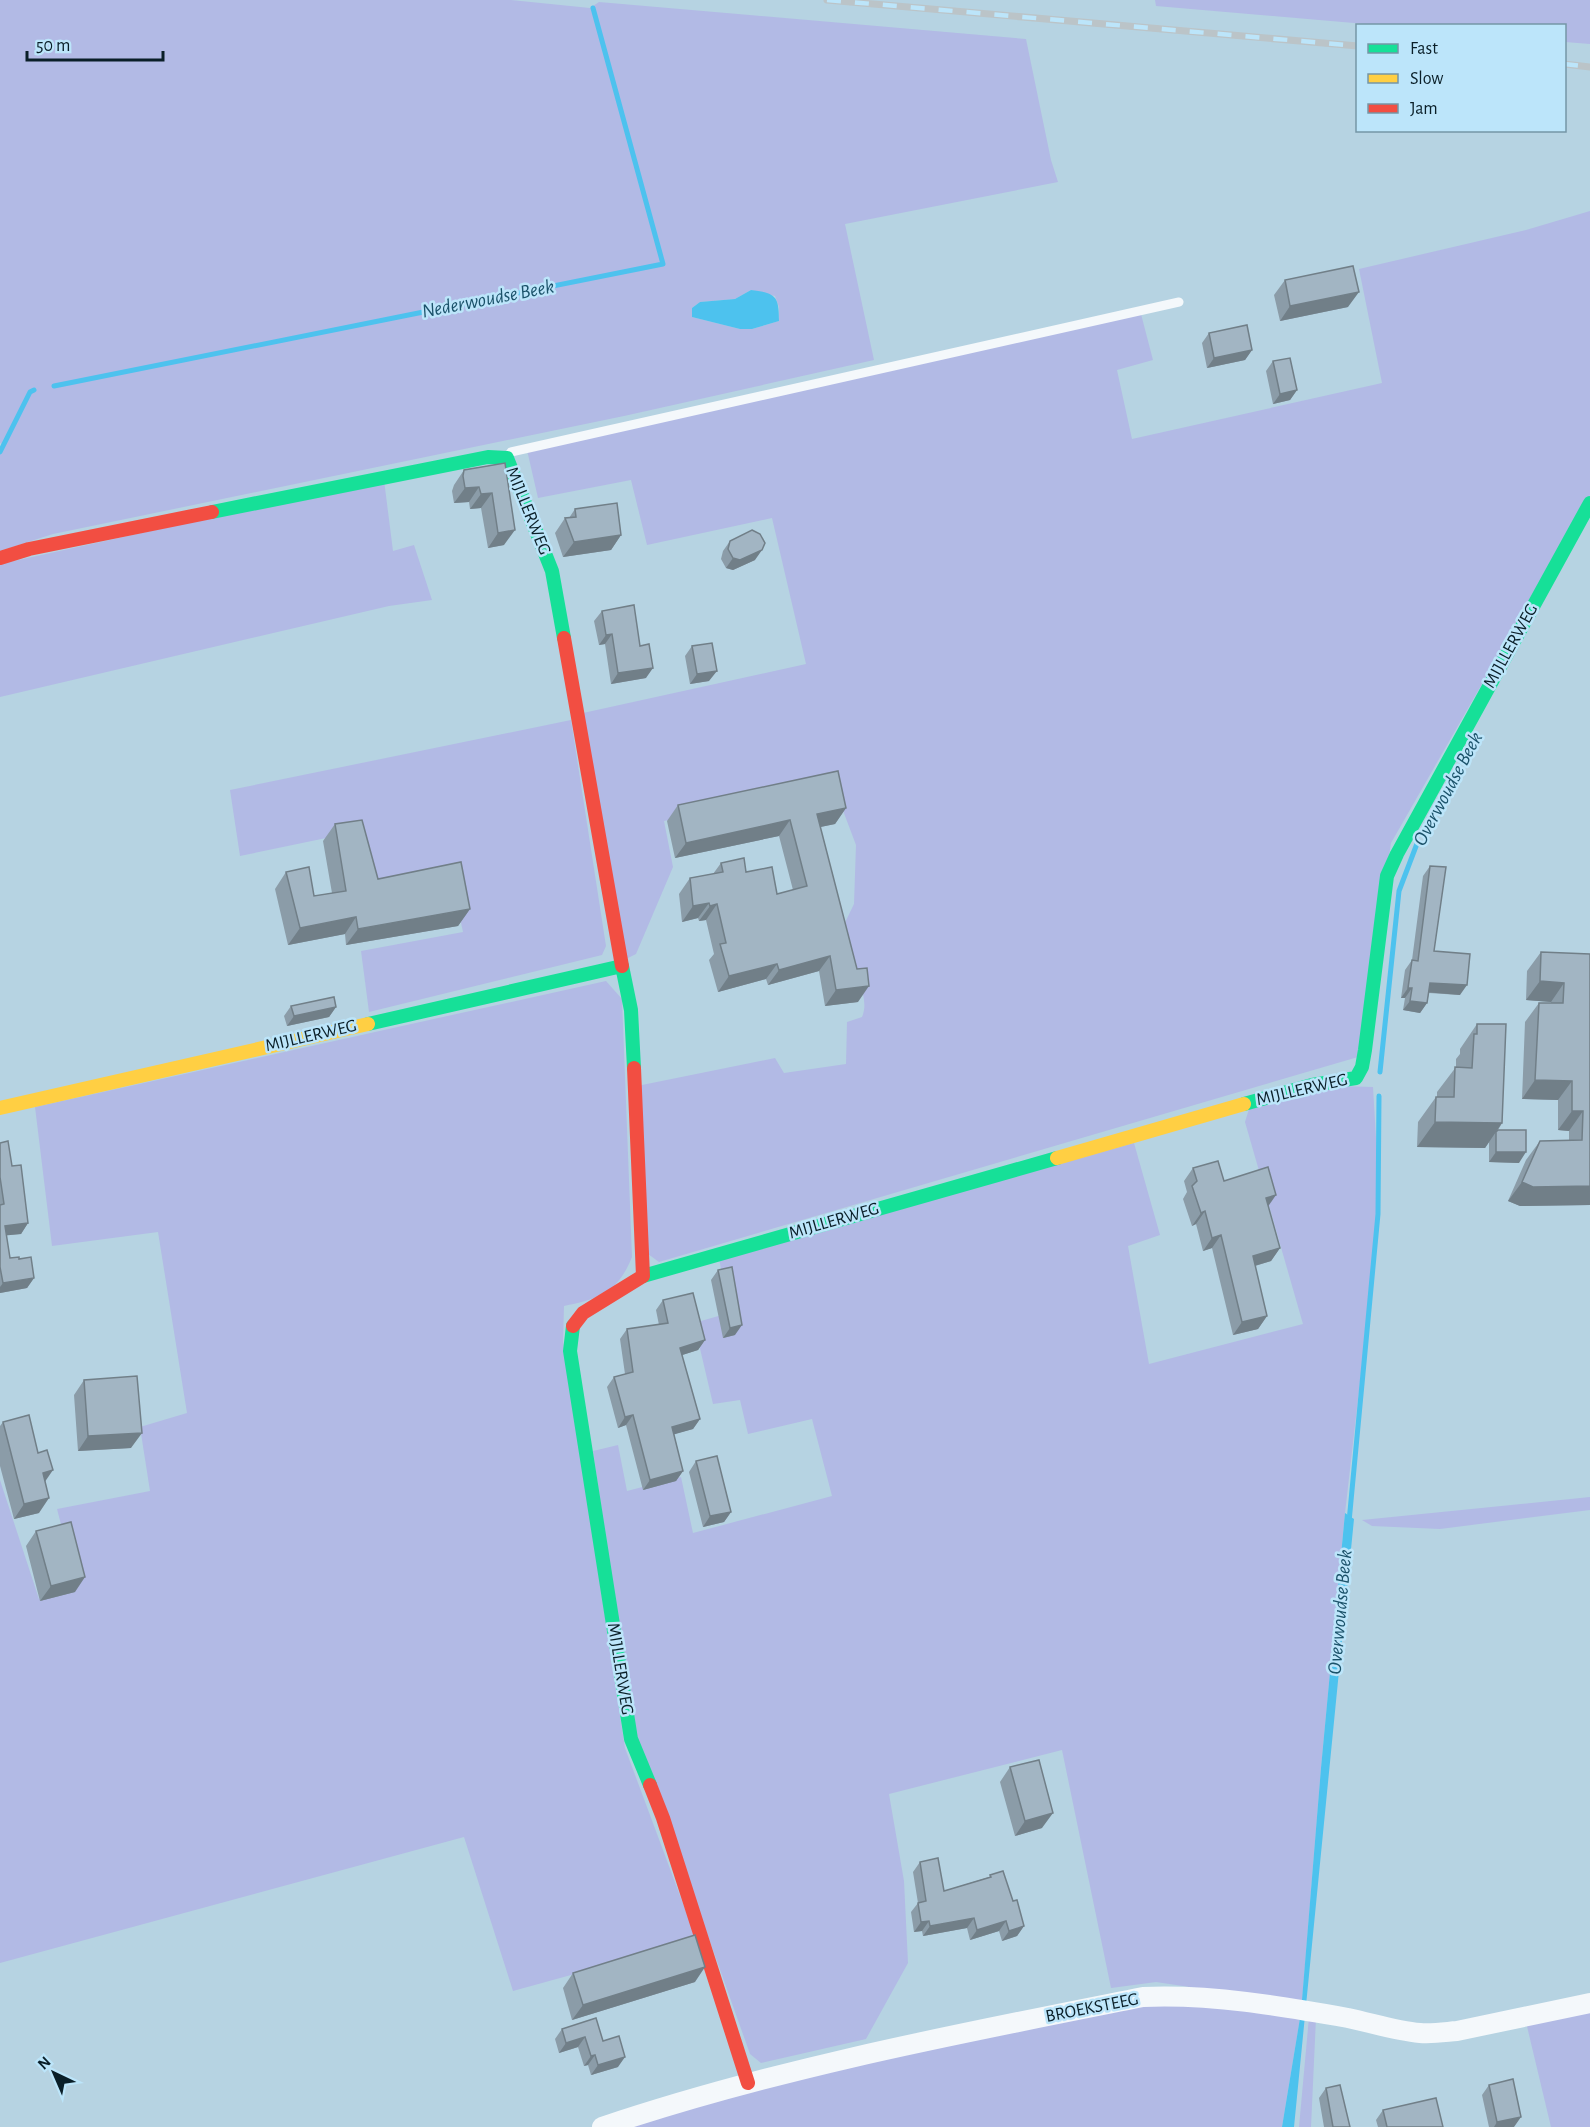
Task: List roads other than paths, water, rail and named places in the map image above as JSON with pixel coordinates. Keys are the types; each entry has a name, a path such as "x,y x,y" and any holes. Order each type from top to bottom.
{"street":[{"name":"MIJLLERWEG","path":"0,558 29,549 477,459 507,458 552,571 631,1010 643,1276"},
{"name":"MIJLLERWEG","path":"748,2083 663,1818 631,1739 570,1351 572,1328 583,1313 643,1276 1312,1085 1356,1078 1362,1067 1365,1050 1387,876 1590,503"},
{"name":"MIJLLERWEG","path":"0,1108 622,966"},
{"name":"BROEKSTEEG","path":"602,2127 748,2083 900,2048 1143,1997 1180,1996 1231,1999 1419,2033 1457,2031 1590,2003"}],"lane":[{"path":"507,458 511,452 1179,302"}],"water":[{"path":"751,290 774,297 777,301 779,321 752,329 740,329 692,317 692,308 700,302 735,299"},
{"path":"1345,1513 1354,1519 1294,2127 1282,2127 1301,2012"}],"waterway":[{"name":"Nederwoudse Beek","path":"54,386 663,264 593,8"},
{"name":"Nederwoudse Beek","path":"0,452 30,392 34,390"},
{"name":"Overwoudse Beek","path":"1380,1072 1399,891 1418,841"},
{"name":"Overwoudse Beek","path":"1349,1522 1378,1214 1379,1096"}],"railway":[{"path":"827,0 1356,46"},
{"path":"1566,64 1590,67"}]}
